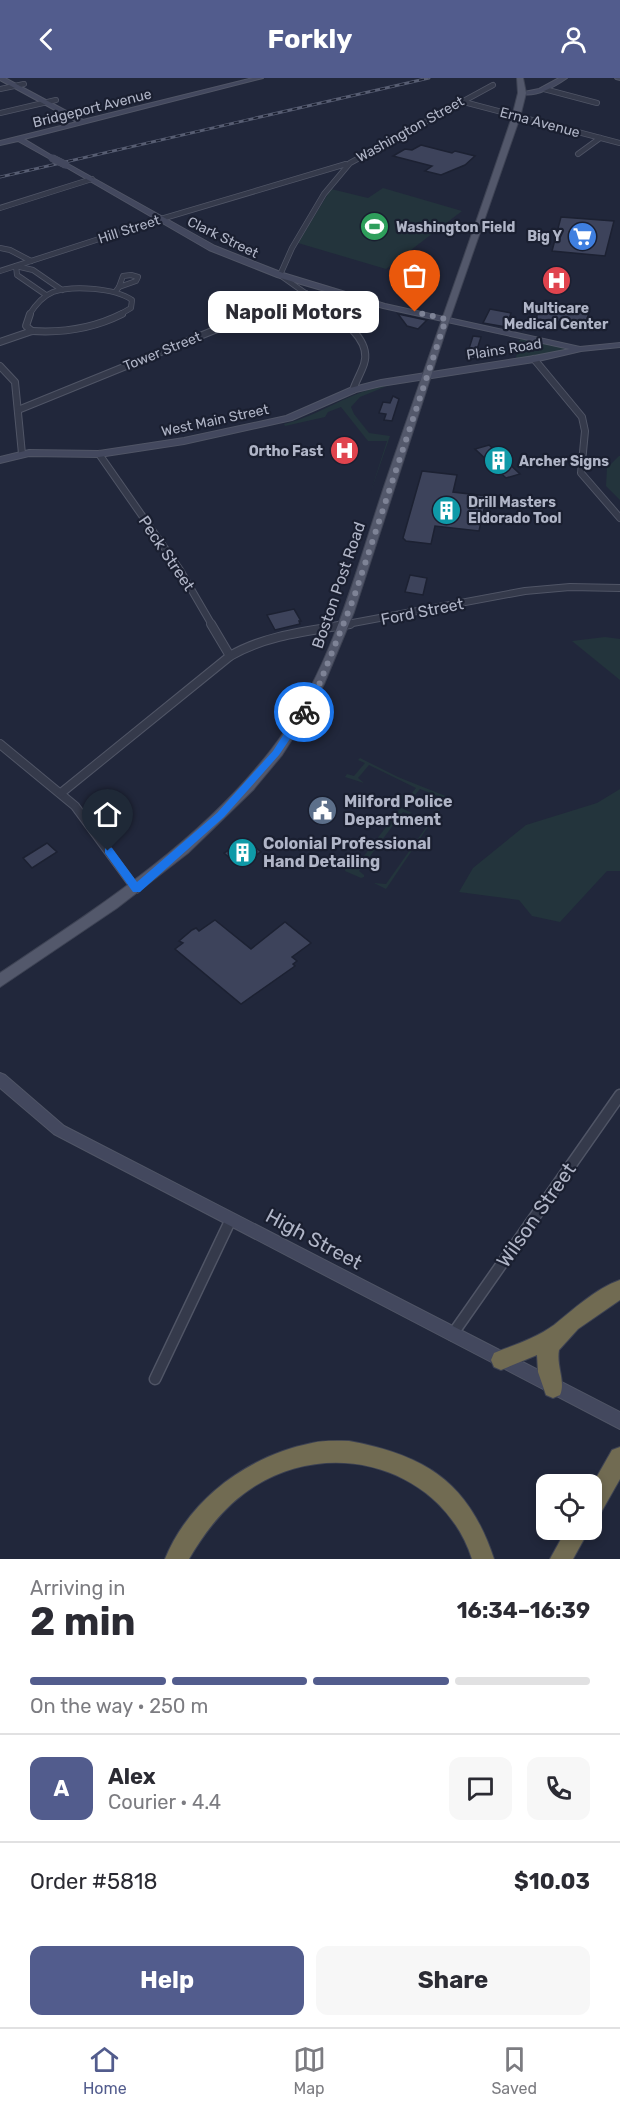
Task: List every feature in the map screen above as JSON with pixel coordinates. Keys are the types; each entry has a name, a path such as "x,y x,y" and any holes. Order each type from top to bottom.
{"highway":[{"path":"501,1360 522,1353 564,1329 620,1289"},
{"path":"554,1388 548,1366 548,1354 555,1338 564,1329"},
{"path":"176,1559 201,1519 242,1480 290,1458 344,1450 381,1456 413,1470 432,1482 449,1497 468,1522 483,1559"},
{"path":"602,1489 620,1458"},
{"path":"561,1559 572,1540"}],"main road":[{"path":"0,78 24,84 94,119"},
{"name":"Bridgeport Avenue","path":"0,143 260,78"},
{"name":"Boston Post Road","path":"0,981 136,889 210,826 276,753 301,717 319,685 343,626 516,117 522,93 520,78"},
{"path":"522,93 544,89 564,78"},
{"path":"14,82 82,122"},
{"path":"0,150 14,145 20,139"},
{"name":"Clark Street","path":"20,139 225,254 280,275"},
{"path":"280,275 372,303 581,349"},
{"name":"Plains Road","path":"428,375 534,359 581,349 620,345"},
{"name":"West Main Street","path":"0,460 22,454 99,454 184,441 289,418 353,390 428,375"},
{"name":"High Street","path":"0,1078 59,1130 620,1421"}],"street":[{"path":"0,89 14,82"},
{"name":"Washington Street","path":"280,275 299,236 338,175 350,163 459,101 493,85"},
{"path":"473,88 483,90"},
{"path":"544,89 597,103"},
{"path":"0,113 56,100"},
{"name":"Erna Avenue","path":"459,101 620,143"},
{"path":"578,154 600,138"},
{"name":"Hill Street","path":"0,271 160,219 350,163"},
{"path":"328,171 338,175"},
{"path":"0,208 92,179"},
{"path":"0,248 31,261"},
{"path":"46,295 17,275 16,266 33,270 62,290"},
{"name":"Clark Street","path":"280,275 350,327 363,343 366,356 353,390"},
{"name":"Tower Street","path":"18,410 304,292 312,285"},
{"path":"0,342 32,331 74,329 124,313 132,306 132,300 118,289 62,290 46,295 27,318 26,326 32,331"},
{"path":"534,359 582,417 585,431 581,473 620,518"},
{"path":"0,366 14,380 22,454"},
{"name":"Peck Street","path":"99,454 180,570 230,656"},
{"name":"Ford Street","path":"61,793 230,656 248,646 265,640 525,591 570,587 620,588"},
{"path":"0,744 61,793 87,819 136,889"},
{"name":"Wilson Street","path":"452,1335 620,1095"},
{"path":"155,1379 231,1219"}],"shaded area":[{"name":"Washington Field","path":"383,188 462,211 386,269 298,243 331,189 368,198"},
{"path":"520,338 569,349 516,359 517,351 528,347 524,344 518,345"},
{"path":"387,386 360,397 351,407 369,433 390,436 371,491 387,441 368,441 341,407 328,412 325,417 285,426 284,424 361,392"},
{"path":"619,456 620,500 606,486 607,468"},
{"path":"605,637 620,639 620,680 572,641"},
{"path":"360,758 398,777 448,797 386,889 374,883 386,884 446,799 420,789 409,802 400,798 401,795 408,798 416,788 369,765 358,778 364,783 345,777 347,774 354,776 365,763 358,760"},
{"path":"620,789 620,871 607,871 560,922 532,916 519,900 459,892 473,868 526,825 597,803"},
{"path":"395,805 412,813 403,812 359,871 364,877 361,878 345,871 346,867 354,869 399,810 392,807"}],"building":[{"path":"421,145 475,156 465,165 441,175 425,171 432,166 393,156 405,149 412,150"},
{"name":"Big Y","path":"561,217 614,221 605,256 552,251"},
{"path":"540,305 589,311 586,325 536,319"},
{"path":"490,309 511,313 506,327 483,323"},
{"path":"398,314 427,320 418,329 407,326"},
{"path":"473,336 481,337 474,359 466,358"},
{"path":"393,396 399,399 392,421 384,420 386,414 379,413 383,402 390,403"},
{"name":"Archer Signs","path":"489,445 520,474 506,478 475,449"},
{"name":"Drill Masters Eldorado Tool","path":"422,471 457,475 453,492 487,496 479,531 435,526 431,544 406,541 403,538"},
{"path":"410,575 427,578 423,595 405,592"},
{"path":"294,609 301,621 299,621 300,624 275,630 267,615"},
{"name":"Colonial Professional Hand Detailing","path":"246,839 261,852 239,866 224,853"},
{"path":"47,843 57,852 32,868 23,858"},
{"path":"215,920 251,949 285,922 311,943 292,957 297,961 293,964 295,966 241,1004 175,949 183,943 179,941 192,930 196,928 199,931"}],"railway":[{"path":"0,177 429,78"}],"way so far":[{"path":"304,712 319,685 353,600 446,319 415,312"}],"place":[{"name":"Washington Field","path":"375,227"},
{"name":"Big Y","path":"583,236"},
{"name":"Multicare Medical Center","path":"556,281"},
{"name":"Napoli Motors","path":"415,312"},
{"name":"Ortho Fast","path":"344,451"},
{"name":"Archer Signs","path":"498,461"},
{"name":"Drill Masters Eldorado Tool","path":"447,510"},
{"name":"Milford Police Department","path":"323,810"},
{"name":"Colonial Professional Hand Detailing","path":"242,852"}],"route":[{"path":"108,851 136,889 200,836 221,815 276,753 304,712"}]}
